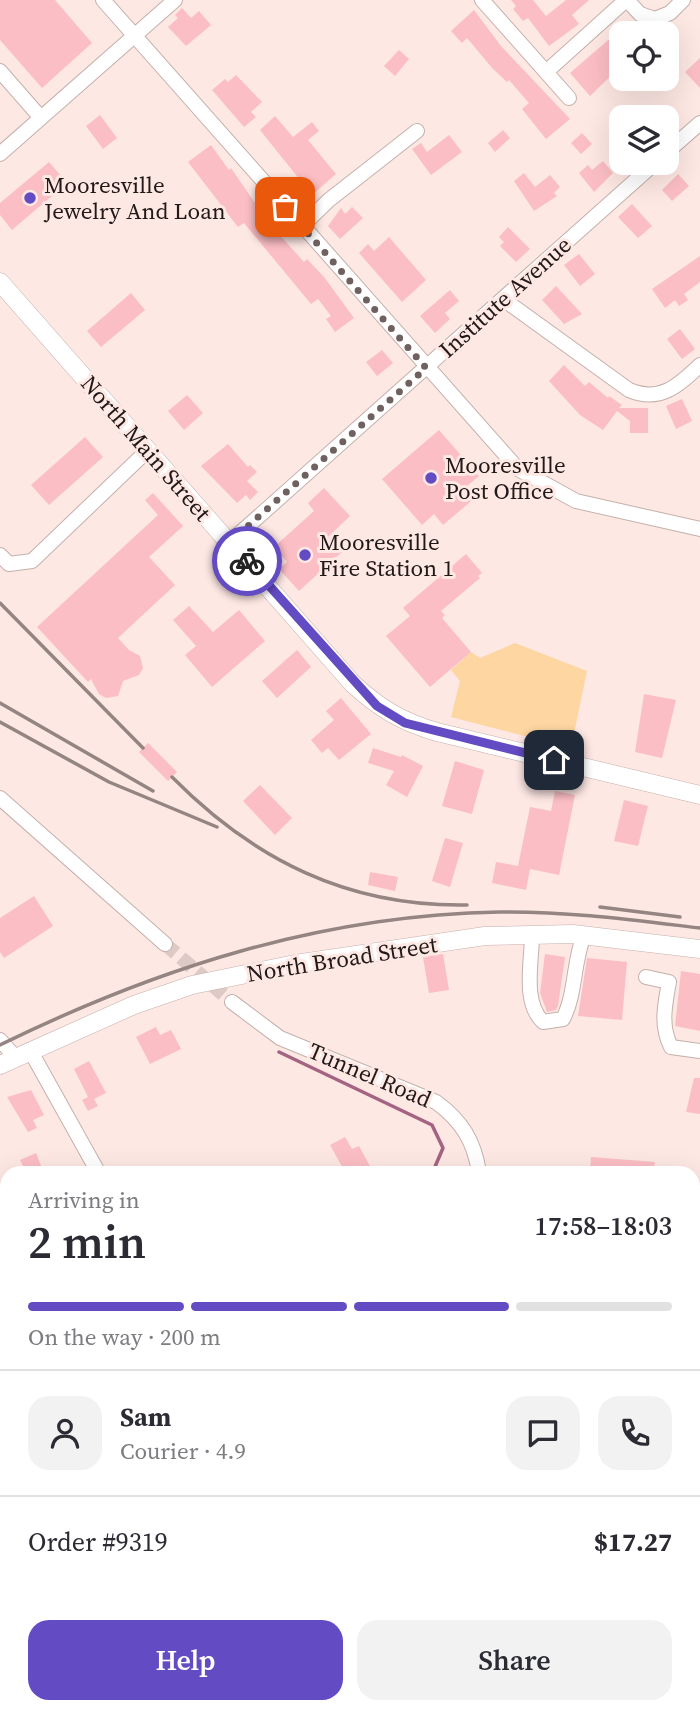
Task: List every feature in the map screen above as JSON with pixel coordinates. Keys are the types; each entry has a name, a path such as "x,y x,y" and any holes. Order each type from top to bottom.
{"main road":[{"name":"North Main Street","path":"0,282 354,684 377,706 405,723 700,795"},
{"name":"North Broad Street","path":"15,1057 134,1005 192,985 295,964 485,936 584,935 700,948"}],"street":[{"path":"103,0 509,460 535,481 576,501 700,529"},
{"path":"0,154 175,0"},
{"path":"482,0 569,98"},
{"path":"546,72 627,0 640,14 655,19 670,13 683,0"},
{"path":"0,71 41,118"},
{"path":"679,141 700,123"},
{"path":"302,226 329,200 417,131"},
{"name":"Institute Avenue","path":"230,542 642,175"},
{"path":"503,299 629,390 644,397 660,396 679,384 700,365"},
{"path":"0,555 9,564 32,561 148,450"},
{"path":"0,798 165,944"},
{"path":"532,935 531,1001 534,1014 542,1022 563,1019 568,1010 575,958 584,935"},
{"path":"646,977 669,982 664,1033 671,1047 700,1051"},
{"name":"Tunnel Road","path":"232,1002 280,1038 436,1102 455,1116 467,1131 477,1166"},
{"path":"0,1040 93,1166"}],"shaded area":[{"path":"515,643 587,671 571,748 451,717 460,681 451,670 471,652 480,658"}],"building":[{"path":"0,0 55,0 92,43 42,88 0,40"},
{"path":"511,0 533,0 546,16 566,0 589,0 572,15 579,24 549,46 528,18 523,21 513,9 516,6"},
{"path":"182,8 191,18 199,11 211,25 186,46 168,27 178,18 175,15"},
{"path":"474,10 501,46 570,119 546,139 522,109 529,103 509,80 507,82 493,69 467,38 462,43 451,31"},
{"path":"609,39 609,78 590,96 570,73"},
{"path":"399,50 409,59 395,76 384,66"},
{"path":"700,58 700,88 685,72"},
{"path":"236,75 262,102 251,112 256,117 244,127 212,90 225,79 228,82"},
{"path":"100,115 117,138 103,149 86,126"},
{"path":"275,116 293,137 312,122 319,131 308,140 336,174 312,195 260,130"},
{"path":"503,130 510,138 495,152 488,143"},
{"path":"582,133 592,144 581,154 571,143"},
{"path":"449,135 462,152 431,175 412,149 421,143 427,152"},
{"path":"211,145 229,170 231,168 268,222 304,262 307,259 324,277 354,318 335,332 326,319 331,316 318,299 311,304 244,223 238,227 188,162"},
{"path":"603,161 611,175 594,192 579,173 588,165 592,170"},
{"path":"49,162 67,183 12,230 0,215 0,203"},
{"path":"524,173 535,187 550,175 560,187 554,193 557,196 534,211 514,181"},
{"path":"677,175 689,186 672,201 662,190"},
{"path":"632,204 652,226 638,238 618,217"},
{"path":"352,207 363,218 340,239 328,226 341,208 345,214"},
{"path":"508,227 530,249 516,262 500,246 504,242 499,237"},
{"path":"389,237 426,280 402,302 359,253 368,244 374,251"},
{"path":"579,254 595,274 580,286 564,265"},
{"path":"700,256 700,282 684,294 688,300 679,306 675,300 665,308 652,289"},
{"path":"556,286 582,314 564,324 542,300"},
{"path":"450,290 459,301 445,313 450,319 435,333 420,316"},
{"path":"131,293 145,310 101,347 87,331"},
{"path":"680,329 695,349 682,359 667,339"},
{"path":"382,350 393,363 377,376 366,362"},
{"path":"564,365 585,386 589,382 608,398 609,396 622,405 619,408 648,408 648,433 630,433 630,421 617,411 603,430 580,415 549,381"},
{"path":"187,395 203,413 184,430 168,411"},
{"path":"682,399 692,421 676,429 666,406"},
{"name":"Mooresville Post Office","path":"439,430 479,476 467,486 476,497 443,525 434,514 422,525 382,479"},
{"path":"85,437 103,457 49,505 31,485"},
{"path":"228,444 248,467 250,465 257,472 247,481 258,492 250,500 246,495 237,503 201,466"},
{"path":"324,488 350,516 328,537 342,552 299,591 279,569 287,562 274,547 314,511 308,503"},
{"path":"153,493 183,526 149,557 175,585 118,638 129,650 140,656 143,668 139,675 123,681 118,696 106,698 99,694 91,679 88,682 37,627 158,515 145,500"},
{"path":"466,554 482,573 478,576 480,578 441,611 445,615 442,618 471,652 430,687 386,636 410,616 403,608"},
{"path":"189,606 213,632 239,610 265,641 212,687 185,655 196,646 173,620"},
{"path":"297,650 311,667 277,698 262,681"},
{"path":"644,694 676,700 662,758 635,752"},
{"path":"341,698 371,734 339,760 328,748 322,753 311,740 334,720 326,711"},
{"path":"148,743 177,772 168,781 139,752"},
{"path":"373,748 401,757 402,755 423,766 407,797 386,785 394,771 368,763"},
{"path":"455,761 484,770 472,814 442,806"},
{"path":"260,785 292,818 275,835 243,801"},
{"path":"555,791 575,795 559,875 530,869 526,890 492,883 496,862 518,866 530,807 551,811"},
{"path":"624,800 648,806 638,846 614,841"},
{"path":"445,838 463,843 450,887 432,881"},
{"path":"370,872 398,877 395,891 368,885"},
{"path":"34,896 53,926 4,958 0,952 0,918"},
{"path":"443,954 449,990 429,993 423,957"},
{"path":"545,954 565,957 558,1006 556,1010 547,1012 540,993"},
{"path":"587,958 627,962 622,1020 578,1016"},
{"path":"681,971 700,974 700,1031 675,1026"},
{"path":"156,1027 160,1035 171,1030 181,1049 150,1064 136,1037"},
{"path":"89,1061 106,1093 94,1099 98,1106 88,1111 82,1100 88,1097 74,1069"},
{"path":"694,1078 700,1078 700,1114 686,1112"},
{"path":"31,1090 44,1115 33,1120 37,1128 28,1132 7,1097"},
{"path":"345,1137 352,1149 359,1146 370,1166 342,1166 330,1145"},
{"path":"36,1153 41,1166 23,1166 20,1160"},
{"path":"591,1157 655,1162 654,1166 590,1166"}],"waterway":[{"path":"279,1052 432,1125 443,1148 435,1166"}],"tunnel":[{"path":"165,944 232,1002"}],"railway":[{"path":"0,603 143,748"},
{"path":"0,703 153,791"},
{"path":"0,722 109,782 217,827"},
{"path":"172,777 236,832 270,855 306,873 382,898 467,905"},
{"path":"600,907 680,917"},
{"path":"0,1045 59,1017 180,970 305,935 368,923 433,915 524,912 700,928"}],"way so far":[{"path":"247,561 230,542 426,368 285,207"}],"place":[{"name":"Mooresville Jewelry And Loan","path":"30,198"},
{"name":"Mooresville Post Office","path":"431,478"},
{"name":"Mooresville Fire Station 1","path":"305,555"}],"route":[{"path":"247,561 354,684 377,706 405,723 554,760"}]}
